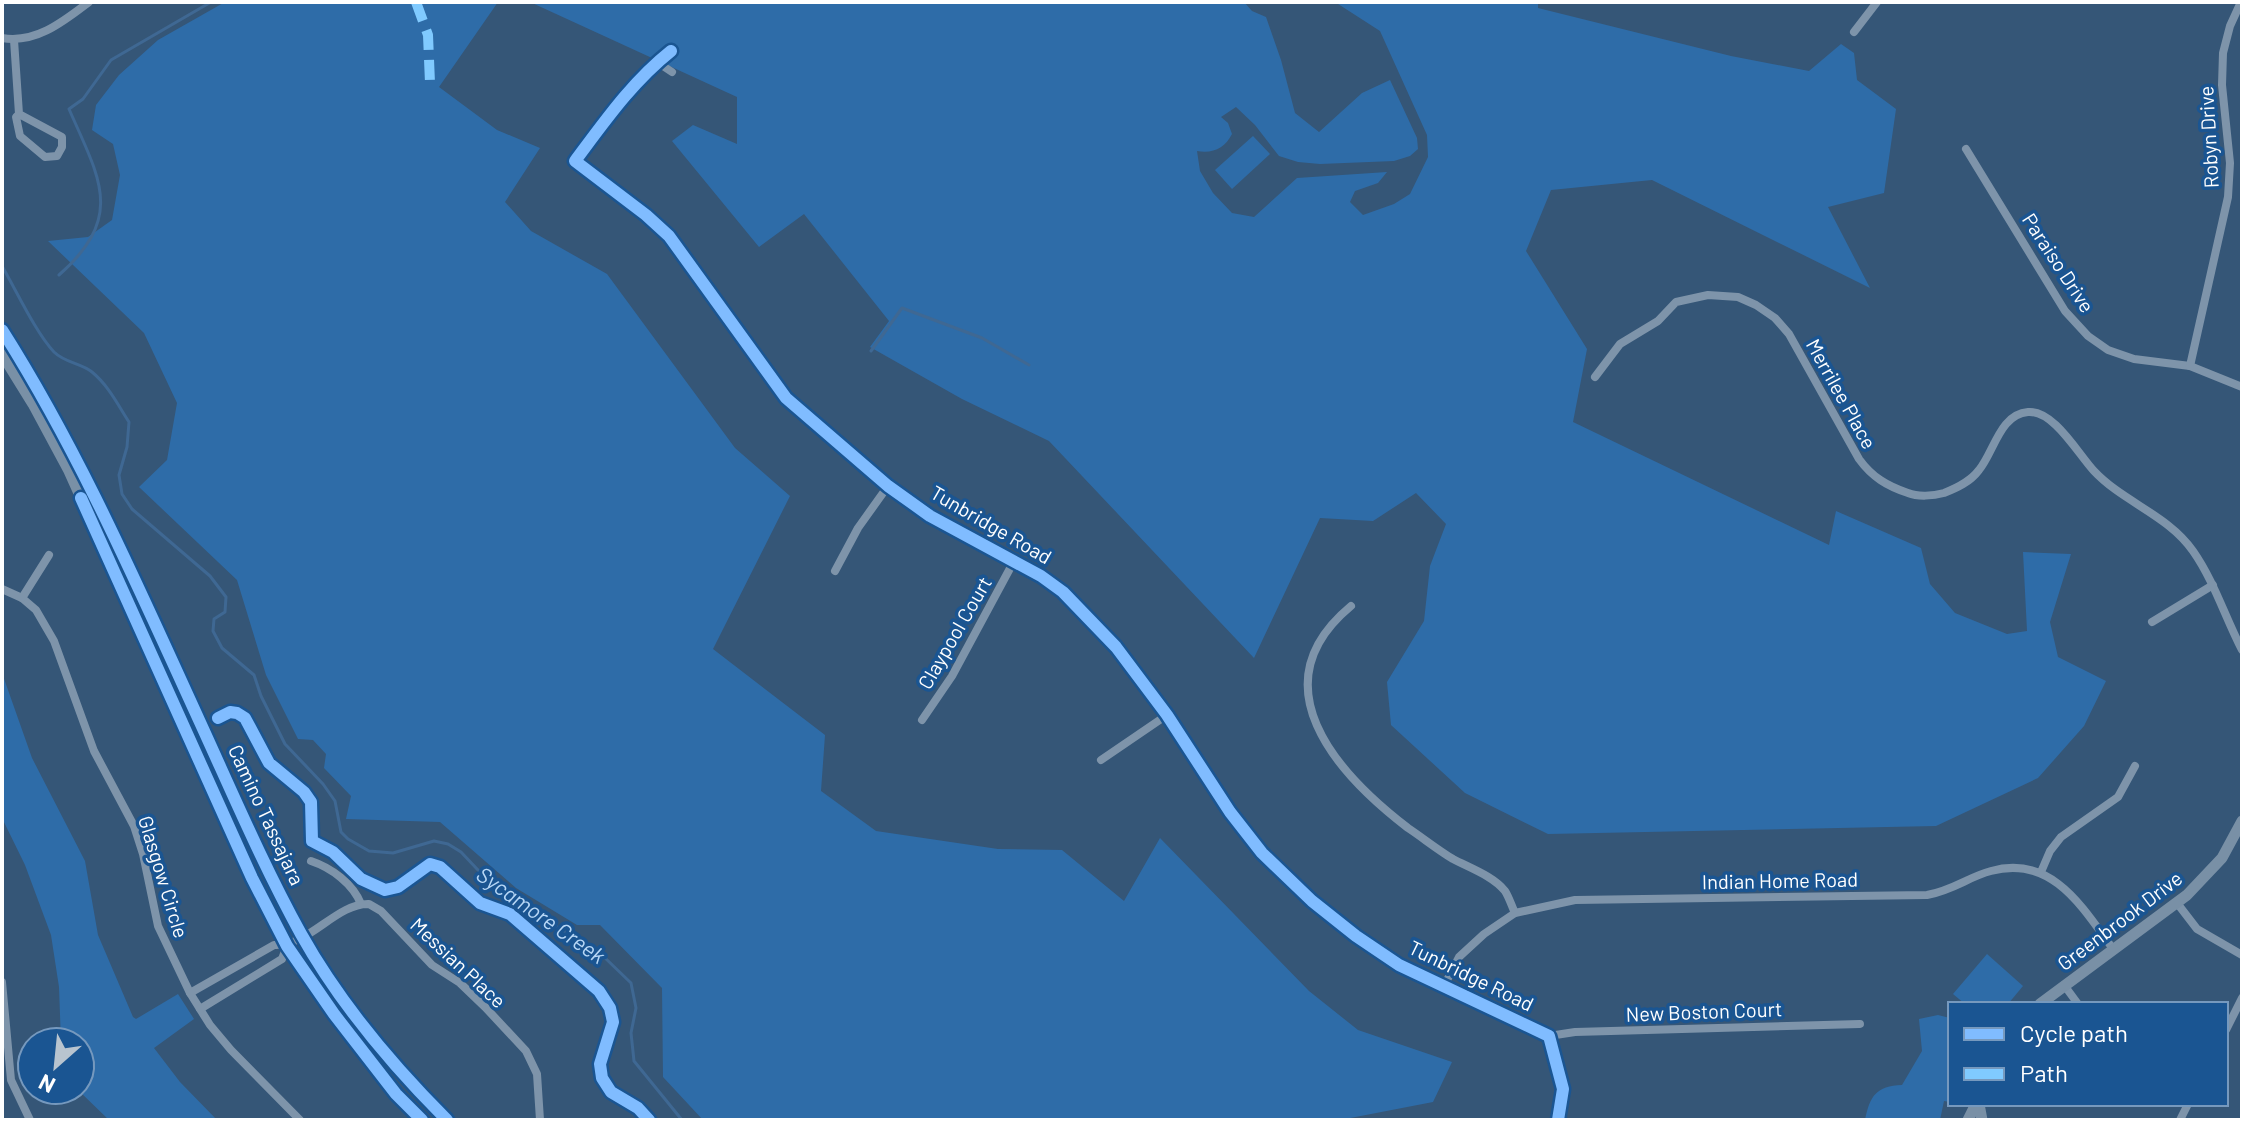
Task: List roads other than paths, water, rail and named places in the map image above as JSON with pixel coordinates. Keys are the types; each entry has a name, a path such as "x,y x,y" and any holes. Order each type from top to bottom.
{"main road":[{"name":"Camino Tassajara","path":"2,330 43,395 84,472 262,859 303,936 359,1021 447,1120"},
{"name":"Camino Tassajara","path":"2,354 69,471 252,878 287,946 342,1026 396,1094 422,1120"},
{"name":"Greenbrook Drive","path":"2043,1002 2177,903 2204,879 2222,858 2242,821"}],"street":[{"path":"2,38 14,40 38,35 61,23 89,2"},
{"path":"1854,32 1877,2"},
{"name":"Robyn Drive","path":"2190,366 2228,197 2230,163 2222,85 2223,53 2241,2"},
{"path":"14,40 19,114 16,117 20,136 45,157 57,156 62,147 62,137 19,114"},
{"name":"Tunbridge Road","path":"671,51 631,87 575,161 669,236 786,398 888,486 930,516 1041,576 1063,592 1116,647 1167,715 1230,812 1262,853 1312,901 1399,965 1549,1036 1563,1089 1558,1120"},
{"path":"657,62 672,72"},
{"name":"Paraiso Drive","path":"1966,149 2065,311 2088,336 2108,350 2134,359 2190,366 2242,387"},
{"name":"Merrilee Place","path":"1595,377 1620,344 1658,321 1676,302 1708,295 1738,297 1775,318 1789,334 1859,459 1869,472 1887,485 1913,495 1937,495 1959,488 1978,473 2002,429 2013,417 2028,411 2040,414 2054,421 2096,473 2166,523 2192,549 2213,585 2242,650"},
{"path":"835,571 858,528 888,486"},
{"path":"22,598 49,555"},
{"name":"Claypool Court","path":"922,720 952,676 1014,561"},
{"path":"2152,622 2213,585"},
{"name":"Glasgow Circle","path":"2,589 22,598 44,622 54,641 94,751 134,826 158,926 190,993 231,1050 300,1120"},
{"path":"1351,606 1333,622 1313,658 1307,682 1307,701 1316,727 1330,751 1361,785 1406,826 1492,880 1505,891 1515,913"},
{"path":"1101,760 1167,715"},
{"path":"2113,949 2076,897 2041,872 2050,851 2061,837 2118,797 2135,766"},
{"name":"Messian Place","path":"311,861 327,866 357,893 361,904 369,904 381,911 417,952 460,983 526,1051 537,1074 540,1120"},
{"name":"Indian Home Road","path":"1443,988 1459,957 1484,934 1515,913 1575,900 1927,895 1949,891 1990,871 2015,867 2041,872"},
{"path":"2177,903 2197,929 2242,955"},
{"path":"190,993 274,945 287,946 361,904"},
{"path":"200,1009 282,959 287,946"},
{"path":"2,982 11,1080 30,1120"},
{"path":"2064,985 2077,1002"},
{"path":"2228,1026 2242,998"},
{"name":"New Boston Court","path":"1549,1036 1575,1032 1860,1024"}],"waterway":[{"path":"59,275 80,254 93,234 100,215 97,176 69,109 83,99 111,60 211,2"},
{"name":"Sycamore Creek","path":"2,266 47,344 58,356 88,369 98,377 129,422 127,447 119,475 122,494 132,509 210,576 226,597 225,612 214,619 213,631 222,648 254,675 285,744 335,801 341,832 369,851 393,853 434,841 448,844 461,852 494,887 603,956 631,983 636,1008 631,1033 634,1061 682,1120"},
{"path":"871,351 902,308 982,338 1029,365"}]}
